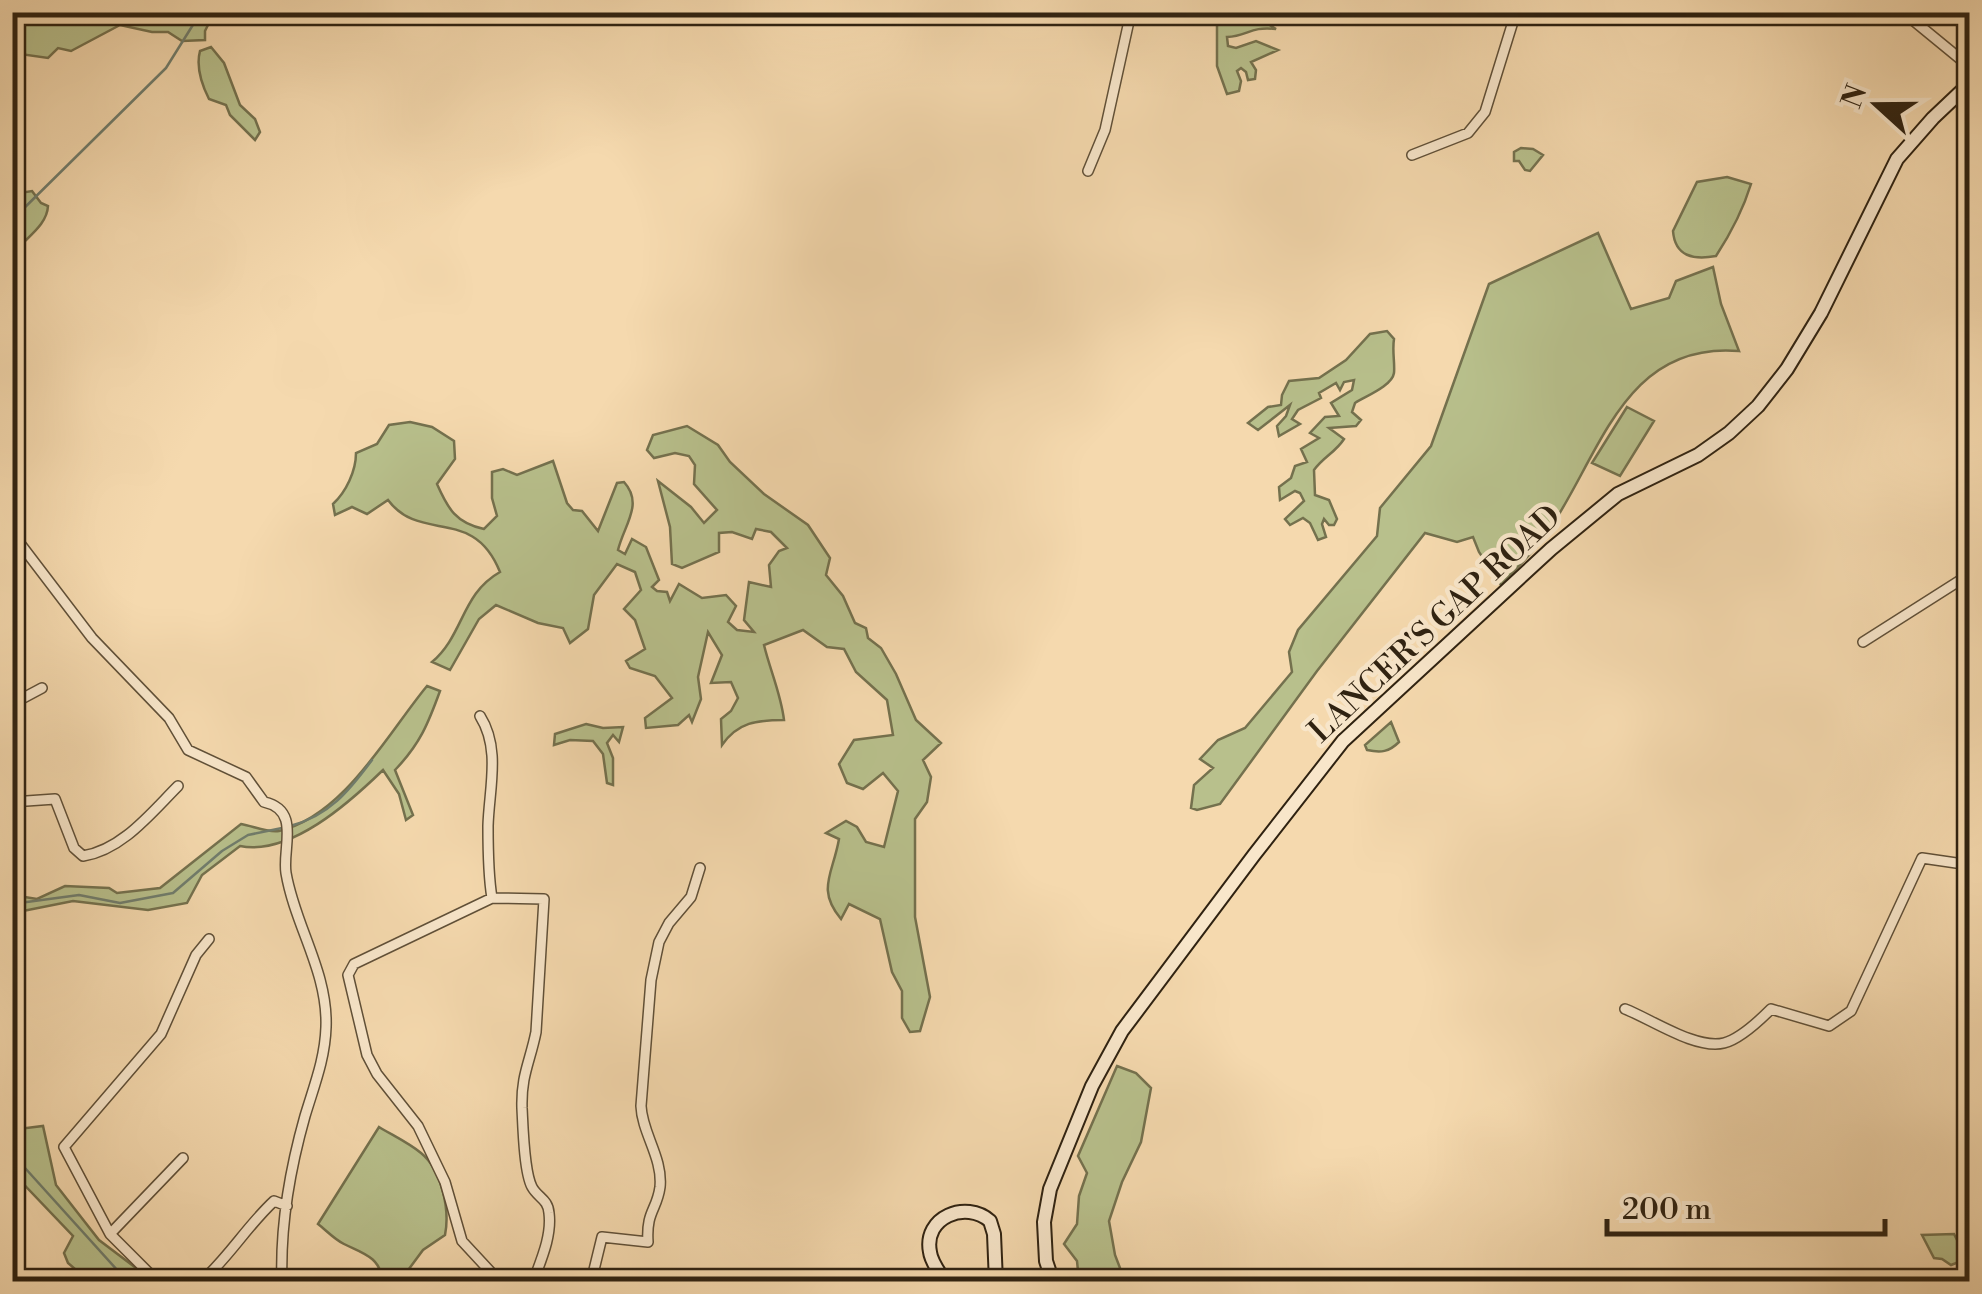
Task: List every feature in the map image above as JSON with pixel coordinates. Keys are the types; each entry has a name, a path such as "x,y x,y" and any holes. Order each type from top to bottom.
{"main road":[{"name":"LANCER'S GAP ROAD","path":"1053,1282 1046,1261 1044,1222 1050,1189 1092,1086 1122,1031 1254,855 1343,741 1551,549 1618,494 1698,455 1730,434 1758,406 1787,369 1821,312 1897,159 1970,83"},
{"path":"944,1282 930,1252 931,1238 941,1219 963,1209 990,1221 996,1282"}],"street":[{"path":"1088,171 1105,130 1131,12"},
{"path":"1412,155 1468,133 1486,112 1516,12"},
{"path":"1903,12 1970,67"},
{"path":"12,533 92,638 169,718 188,750 246,777 264,802 284,814 289,838 285,868 319,972 326,1023 324,1053 296,1154 282,1282"},
{"path":"1863,642 1970,574"},
{"path":"12,704 42,688"},
{"path":"480,716 493,747 488,825 492,898"},
{"path":"12,802 55,799 74,848 83,856 96,854 118,841 178,786"},
{"path":"1625,1008 1672,1032 1706,1042 1725,1042 1771,1009 1829,1026 1851,1011 1922,858 1970,865"},
{"path":"590,1282 602,1237 648,1242 646,1220 660,1187 652,1142 642,1123 640,1106 651,980 663,933 691,897 700,868"},
{"path":"533,1282 547,1243 550,1214 546,1200 532,1187 522,1078 536,1032 543,884"},
{"path":"500,1282 462,1241 445,1182 418,1126 367,1055 348,975 354,964 492,898 544,899"},
{"path":"158,1282 110,1234 64,1148 162,1034 196,954 208,939"},
{"path":"110,1234 183,1158"},
{"path":"202,1282 224,1262 255,1218 274,1201 288,1206"}],"green space":[{"path":"13,13 214,13 205,40 182,41 168,32 120,25 71,51 58,48 48,58 13,53"},
{"path":"1213,13 1243,13 1276,29 1227,37 1228,46 1236,48 1256,41 1278,50 1251,62 1256,70 1255,79 1248,80 1241,68 1237,71 1239,91 1227,94 1217,66 1217,20"},
{"path":"211,47 224,63 240,105 255,119 260,132 255,140 230,115 226,105 209,99 200,75 199,57 200,51"},
{"path":"1521,148 1543,155 1530,171 1514,161 1514,152"},
{"path":"1727,177 1751,184 1736,221 1716,256 1687,255 1677,246 1673,231 1697,182"},
{"path":"32,191 48,206 47,213 13,254 13,194"},
{"path":"1598,233 1631,309 1669,298 1676,281 1713,267 1721,304 1739,351 1700,353 1668,365 1641,384 1600,439 1547,533 1501,585 1473,537 1457,542 1425,533 1220,804 1191,808 1194,785 1213,768 1200,759 1218,740 1245,728 1292,672 1289,652 1298,630 1377,536 1380,508 1431,446 1489,284"},
{"path":"1387,331 1394,339 1392,378 1355,403 1352,412 1361,420 1356,426 1329,428 1344,439 1314,470 1315,495 1329,500 1337,519 1329,525 1324,519 1326,537 1318,540 1303,518 1290,525 1285,519 1304,501 1295,491 1280,500 1279,487 1291,478 1295,466 1307,462 1301,449 1319,438 1310,433 1325,417 1339,416 1331,403 1352,390 1354,380 1344,382 1340,390 1336,383 1319,393 1321,398 1298,410 1292,419 1300,424 1279,436 1277,426 1290,405 1258,430 1248,423 1268,407 1281,405 1289,381 1319,378 1346,360 1370,334"},
{"path":"1627,407 1654,421 1620,476 1592,463"},
{"path":"410,422 432,427 454,441 455,459 437,484 454,514 484,529 497,516 492,472 503,469 517,475 553,461 567,503 573,510 582,511 598,531 617,483 624,482 630,490 632,507 618,550 625,554 632,539 646,547 659,580 652,587 667,592 670,601 679,584 702,598 726,595 736,606 728,622 737,630 754,632 744,620 749,582 771,587 769,565 779,551 787,548 771,532 756,529 752,539 732,532 719,533 719,552 682,568 672,564 670,527 658,481 691,507 704,523 717,510 694,484 695,465 689,456 675,453 654,458 647,450 653,435 687,426 718,445 764,494 808,525 830,558 826,575 843,596 855,623 866,628 868,638 881,648 916,720 941,743 923,760 931,777 927,802 915,819 915,917 930,997 920,1031 910,1032 902,1018 902,991 892,972 880,919 849,904 841,919 828,890 839,839 826,833 846,821 857,827 866,842 884,847 898,791 883,773 863,789 847,783 839,764 854,740 893,735 887,700 856,672 844,649 827,647 803,630 764,645 784,720 749,724 735,731 722,745 721,719 738,698 731,682 711,683 722,655 708,632 698,677 701,699 692,722 689,715 678,725 646,728 645,718 672,698 655,676 630,668 626,661 645,649 635,620 624,609 641,590 635,572 617,564 594,595 588,629 570,643 563,628 538,623 496,605 479,619 450,670 432,662 451,640 477,592 500,572 489,551 461,531 401,513 388,500 367,514 352,507 335,515 333,504 349,481 356,453 377,444 389,425"},
{"path":"427,686 440,691 436,703 417,742 395,770 413,815 406,820 399,794 383,770 336,811 298,835 259,847 240,846 202,875 187,903 148,910 73,901 13,913 12,895 37,899 65,886 109,888 117,893 160,888 241,824 279,831 302,822 344,791"},
{"path":"1391,722 1399,742 1384,751 1367,750 1365,745"},
{"path":"586,724 623,727 619,742 613,735 607,743 613,758 613,785 607,783 603,754 593,741 570,740 554,745 555,734"},
{"path":"1117,1066 1136,1073 1151,1088 1141,1142 1109,1221 1125,1281 1079,1281 1077,1261 1064,1244 1077,1224 1079,1196 1087,1173 1078,1156"},
{"path":"13,1116 19,1129 43,1126 56,1185 99,1240 147,1281 89,1281 68,1263 64,1253 73,1236 13,1173"},
{"path":"379,1127 428,1160 445,1203 445,1235 423,1250 400,1281 382,1281 374,1261 318,1224"},
{"path":"1954,1234 1964,1254 1951,1265 1934,1258 1922,1235"}],"waterway":[{"path":"12,220 166,68 201,12"},
{"path":"290,826 316,816 337,801 372,760"},
{"path":"12,904 79,895 120,903 173,893 222,851 248,835 282,828"},
{"path":"12,1163 25,1168 128,1282"}]}
